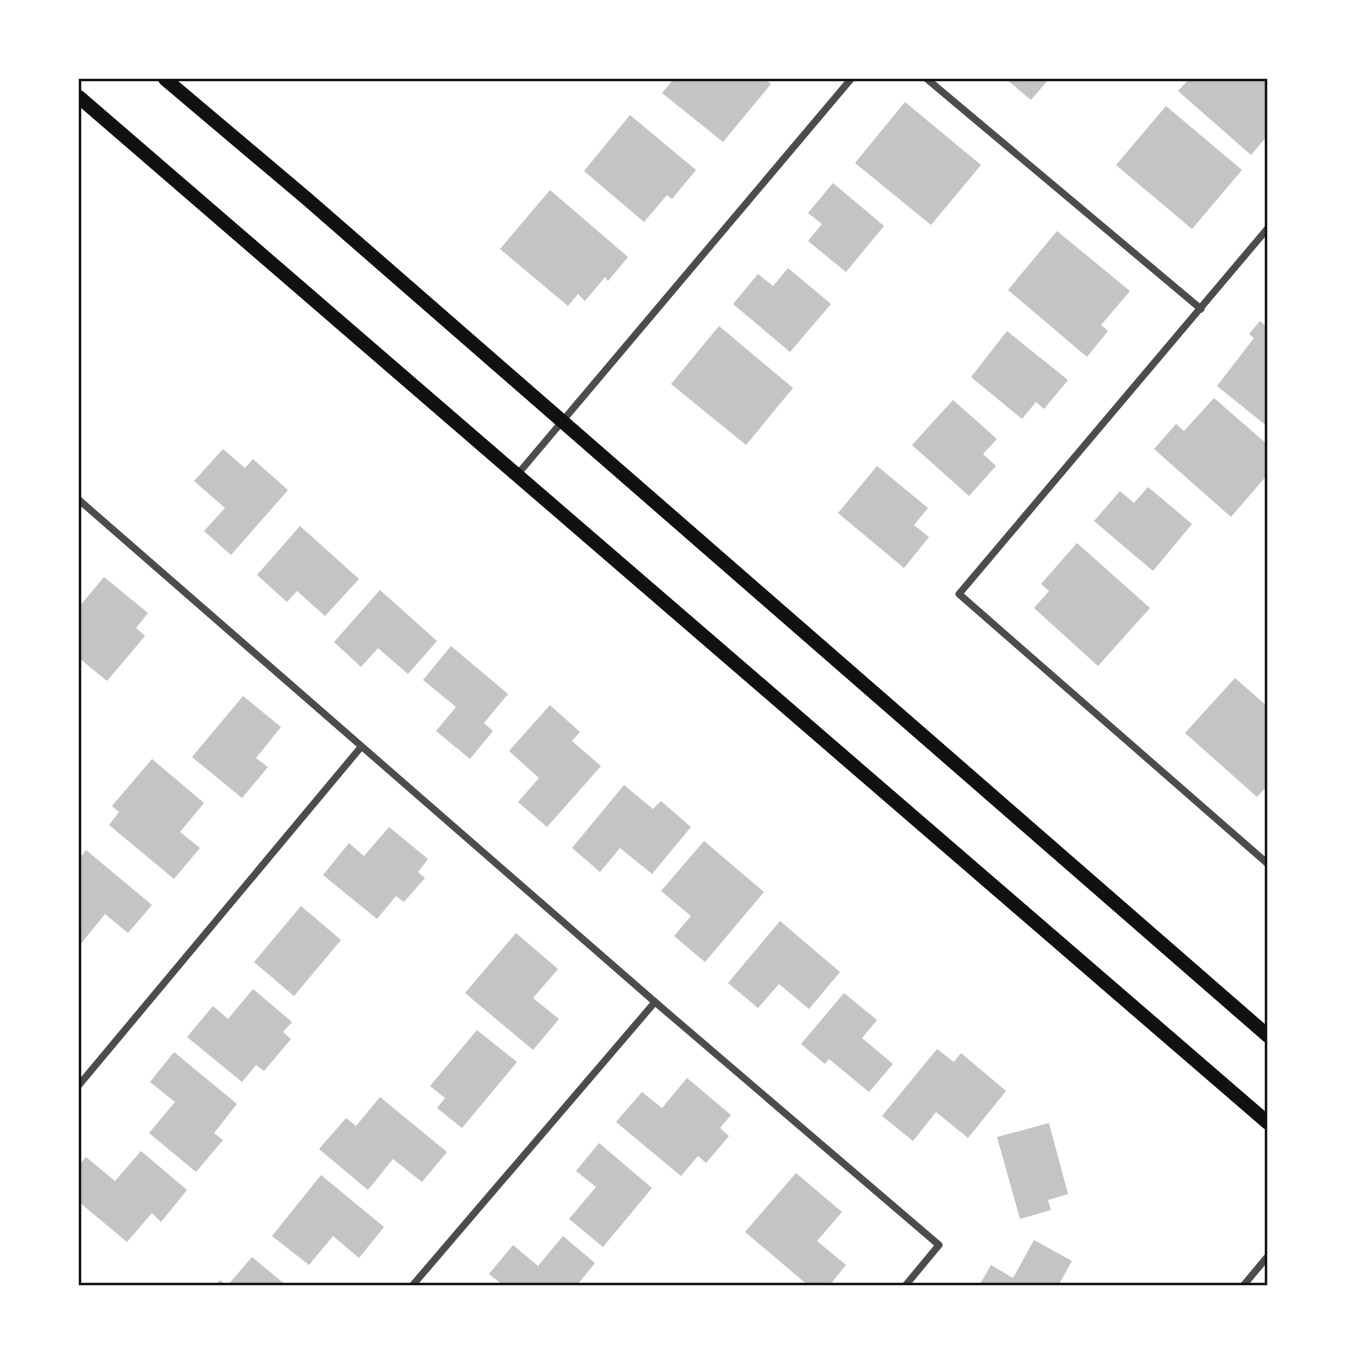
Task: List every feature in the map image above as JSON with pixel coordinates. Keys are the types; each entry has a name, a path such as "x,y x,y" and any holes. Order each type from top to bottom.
{"main road":[{"path":"164,79 306,198 1268,1036"},
{"path":"79,96 1268,1123"}],"street":[{"path":"517,475 851,79"},
{"path":"927,79 1201,309"},
{"path":"1268,228 960,594 1268,864"},
{"path":"79,500 655,1002 939,1245 905,1286"},
{"path":"79,1085 361,747"},
{"path":"412,1286 655,1002"},
{"path":"1243,1286 1268,1256"}],"building":[{"path":"674,79 765,79 771,84 723,142 662,93"},
{"path":"1006,79 1049,79 1031,100"},
{"path":"1189,79 1268,79 1268,135 1251,155 1178,91"},
{"path":"905,102 981,165 931,225 855,163"},
{"path":"1166,106 1242,170 1192,229 1116,165"},
{"path":"630,115 696,170 672,199 667,195 644,222 584,171"},
{"path":"833,183 884,226 846,272 808,241 822,224 808,213"},
{"path":"550,190 628,257 608,281 605,277 585,301 578,294 568,306 500,249"},
{"path":"1057,231 1130,291 1101,325 1108,331 1087,357 1008,290"},
{"path":"788,268 831,304 790,352 733,304 758,274 773,286"},
{"path":"1260,321 1268,328 1268,427 1217,386 1254,338 1249,334"},
{"path":"719,326 793,388 746,445 671,384"},
{"path":"1007,331 1068,380 1044,409 1036,402 1022,419 971,377"},
{"path":"1214,398 1268,445 1268,474 1231,517 1154,449 1176,424 1184,431"},
{"path":"953,400 997,439 983,454 996,466 969,496 912,445"},
{"path":"223,449 245,468 253,459 288,490 231,555 204,531 225,508 194,481"},
{"path":"877,466 928,508 914,525 929,537 904,568 838,513"},
{"path":"1148,487 1192,524 1153,571 1094,521 1120,491 1134,503"},
{"path":"300,526 359,579 325,616 297,591 287,602 257,575"},
{"path":"1077,543 1150,608 1098,666 1034,608 1049,591 1041,584"},
{"path":"104,577 148,613 136,628 145,636 107,681 79,658 79,607"},
{"path":"380,590 437,641 408,674 378,648 361,667 334,642"},
{"path":"451,646 508,694 484,723 493,731 470,759 436,731 456,707 423,680"},
{"path":"1235,678 1268,707 1268,785 1257,797 1185,733"},
{"path":"243,696 281,727 256,758 268,767 242,798 192,757"},
{"path":"550,705 580,732 572,741 601,766 547,827 518,802 539,778 509,751"},
{"path":"152,759 204,803 180,832 200,848 174,879 109,825 119,812 112,806"},
{"path":"624,785 653,809 661,801 691,827 652,874 620,848 600,872 572,848"},
{"path":"389,827 428,859 418,872 425,878 404,902 396,896 377,919 323,875 349,843 364,856"},
{"path":"704,841 764,892 705,962 674,936 691,916 661,891"},
{"path":"86,850 152,905 128,933 105,914 79,946 79,859"},
{"path":"301,906 341,940 294,996 254,962"},
{"path":"780,921 840,972 809,1009 779,984 758,1008 728,983"},
{"path":"516,933 558,969 533,998 559,1019 533,1050 465,993"},
{"path":"253,989 292,1022 283,1032 291,1039 264,1071 256,1065 242,1082 187,1037 213,1006 228,1019"},
{"path":"844,993 877,1020 862,1038 893,1064 869,1092 829,1059 825,1064 801,1044"},
{"path":"477,1030 517,1062 462,1128 437,1108 445,1098 430,1086"},
{"path":"937,1049 954,1062 961,1053 1006,1091 968,1138 936,1112 913,1141 882,1116"},
{"path":"174,1052 237,1104 214,1133 223,1140 196,1172 149,1133 175,1102 150,1082"},
{"path":"687,1078 731,1115 720,1128 729,1136 706,1163 698,1156 681,1176 616,1122 642,1092 662,1108"},
{"path":"380,1097 447,1152 422,1182 393,1159 368,1190 319,1149 346,1118 356,1126"},
{"path":"1049,1123 1068,1194 1048,1200 1051,1210 1020,1219 997,1137"},
{"path":"599,1143 652,1188 603,1247 569,1219 596,1187 576,1171"},
{"path":"141,1151 187,1190 161,1222 152,1213 127,1242 79,1202 79,1165 86,1157 115,1181"},
{"path":"796,1173 842,1212 817,1241 846,1265 829,1286 809,1286 745,1232"},
{"path":"321,1175 384,1227 359,1258 333,1236 309,1265 272,1236"},
{"path":"563,1236 595,1263 578,1284 580,1286 504,1286 489,1274 513,1245 538,1266"},
{"path":"1034,1240 1072,1261 1058,1286 979,1286 991,1265 1013,1278"},
{"path":"252,1257 287,1286 227,1286"},
{"path":"220,1280 227,1286 215,1286"}]}
